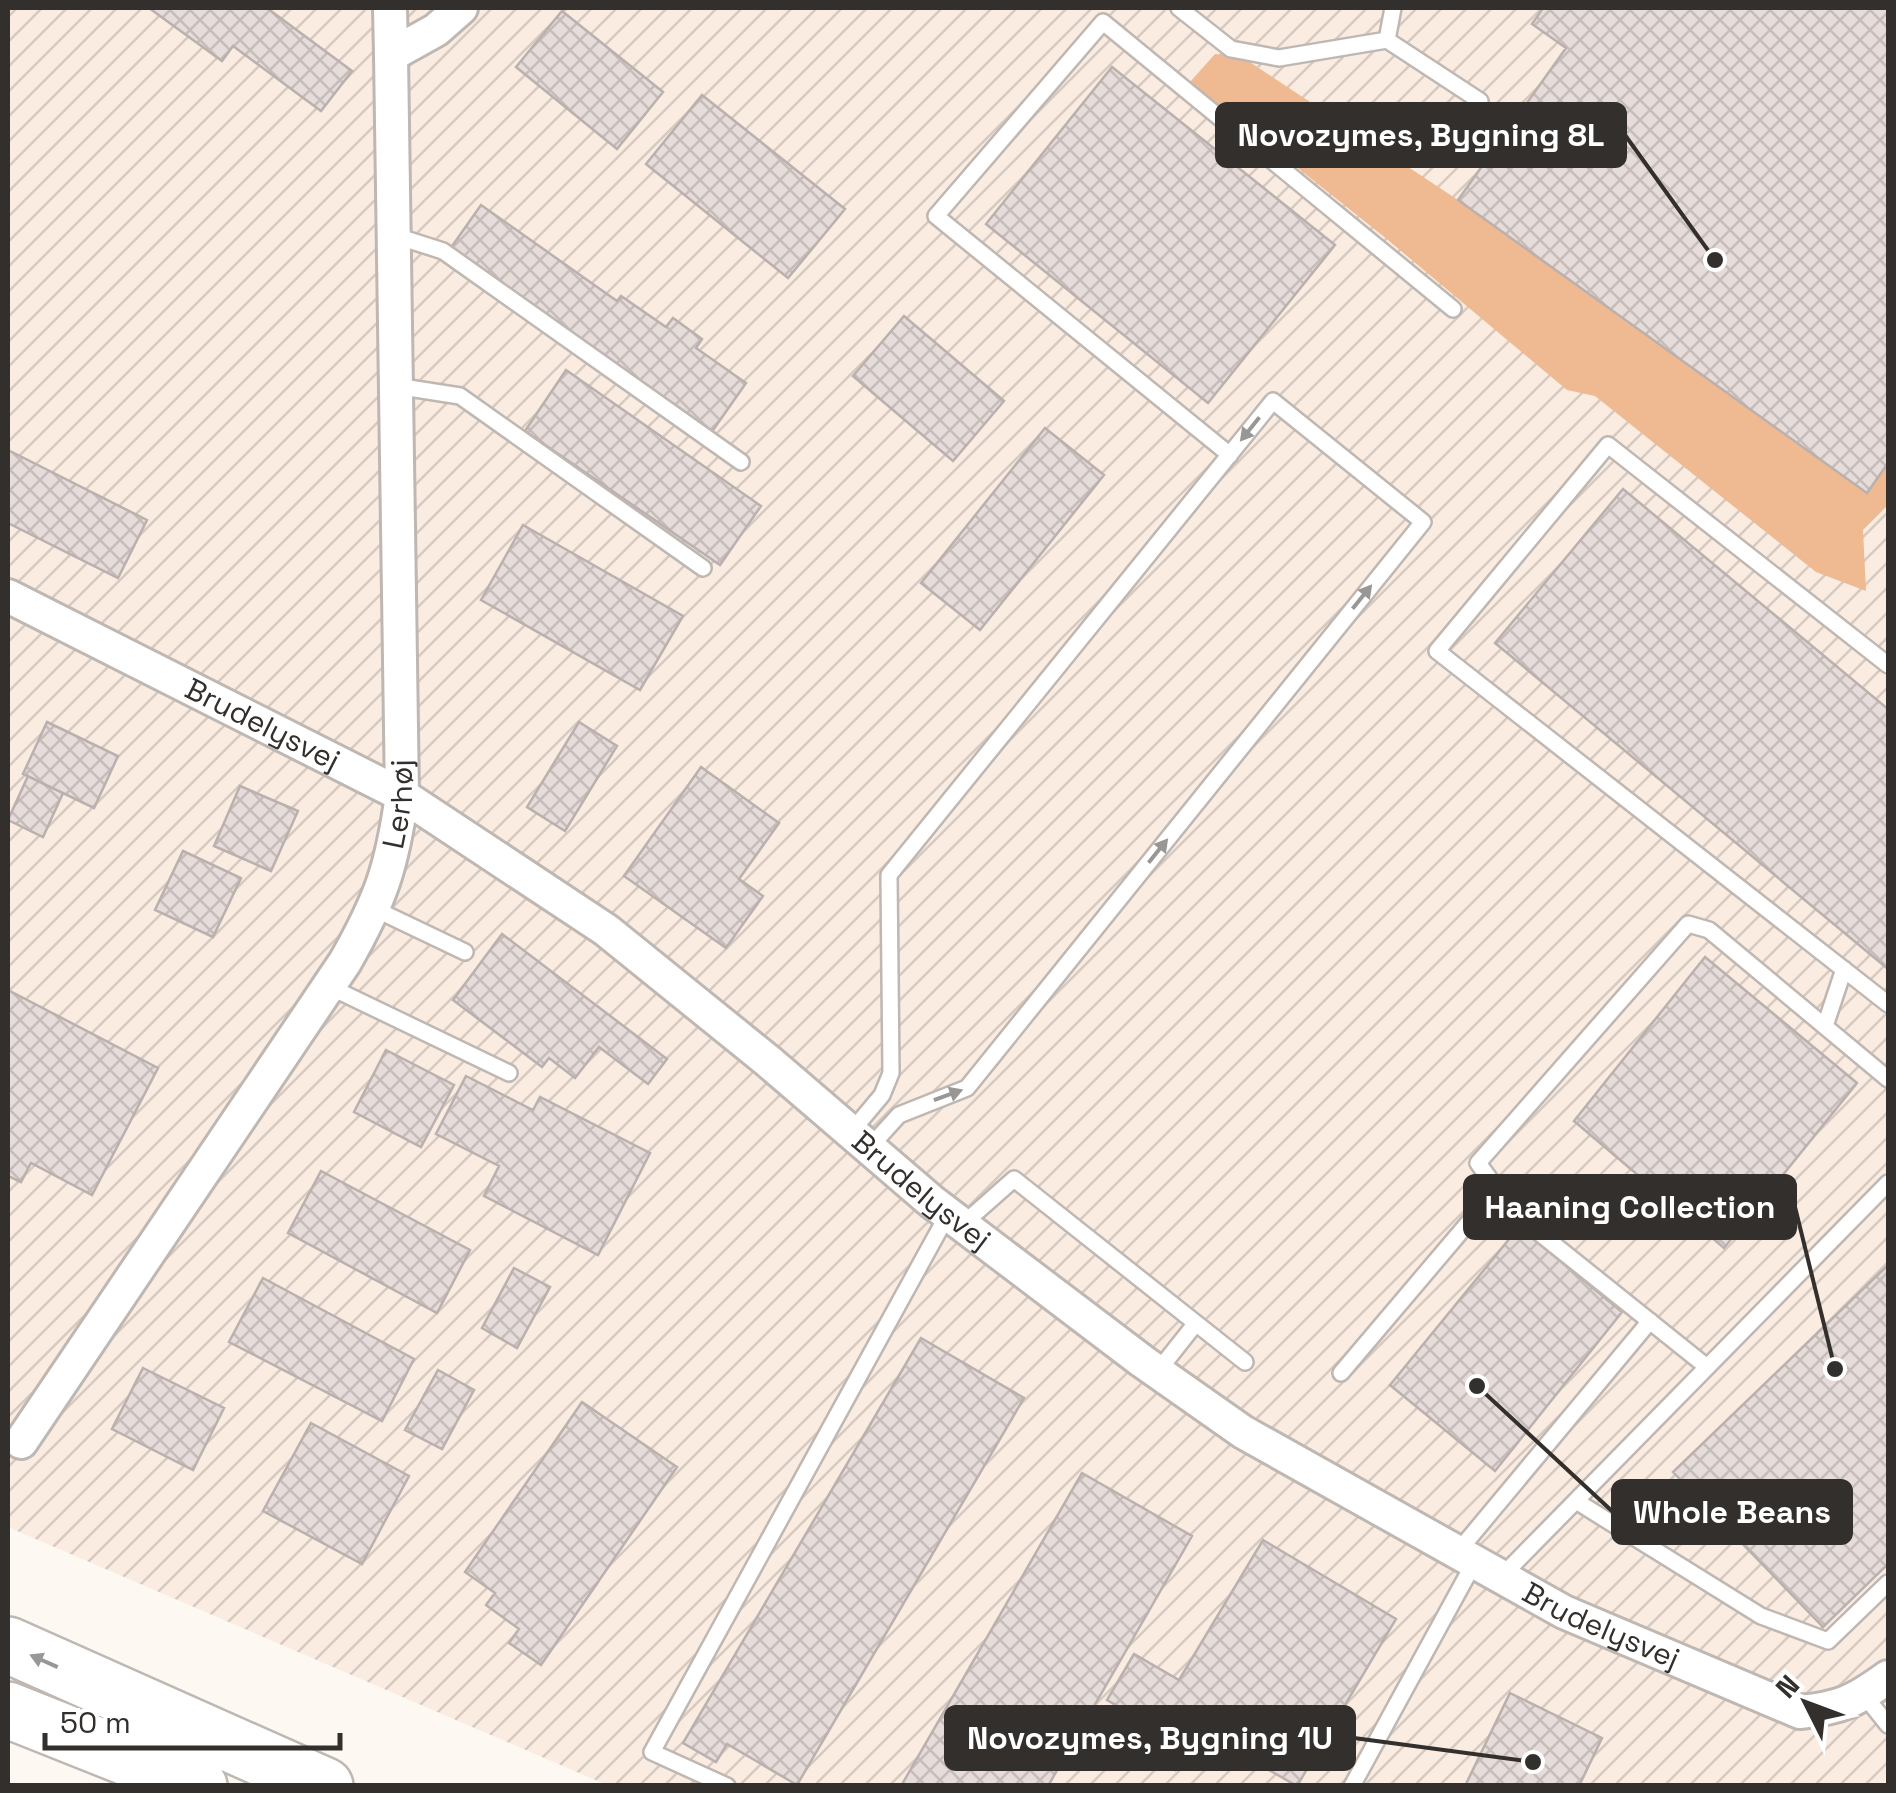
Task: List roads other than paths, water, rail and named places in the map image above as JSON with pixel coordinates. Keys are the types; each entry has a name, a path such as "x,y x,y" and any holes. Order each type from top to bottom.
{"highway":[{"path":"8,1645 325,1786"},
{"path":"8,1710 199,1786"}],"street":[{"name":"Lerhøj","path":"21,1442 328,986 375,909 394,851 402,795 390,8"},
{"path":"391,55 436,30 462,8"},
{"name":"Brudelysvej","path":"8,596 402,795 606,930 955,1219 1243,1432 1564,1612 1800,1712 1836,1708 1876,1686"}],"lane":[{"path":"1178,8 1232,50 1279,58 1387,40 1480,101"},
{"path":"1387,40 1393,8"},
{"path":"1230,455 936,216 1103,22 1453,308"},
{"path":"393,235 442,251 741,462"},
{"path":"396,386 460,396 702,568"},
{"path":"1273,402 1423,522 967,1088 899,1115 860,1140 891,1073 889,875 1273,402"},
{"path":"1888,666 1608,445 1437,651 1888,1004"},
{"path":"375,909 465,952"},
{"path":"1342,1373 1497,1189 1478,1163 1688,924 1709,930 1888,1079"},
{"path":"1824,1026 1844,969"},
{"path":"328,986 509,1074"},
{"path":"727,1786 652,1752 955,1219 1014,1179 1244,1362"},
{"path":"1477,1565 1576,1501 1888,1183"},
{"path":"1492,1195 1707,1368"},
{"path":"1352,1786 1477,1565 1650,1321"},
{"path":"1158,1371 1196,1323"},
{"path":"1576,1501 1761,1616 1828,1641 1888,1583"},
{"path":"1876,1686 1888,1725"}],"place":[{"name":"Novozymes, Bygning 8L","path":"1715,260"},
{"name":"Haaning Collection","path":"1835,1369"},
{"name":"Whole Beans","path":"1477,1386"},
{"name":"Novozymes, Bygning 1U","path":"1533,1762"}]}
